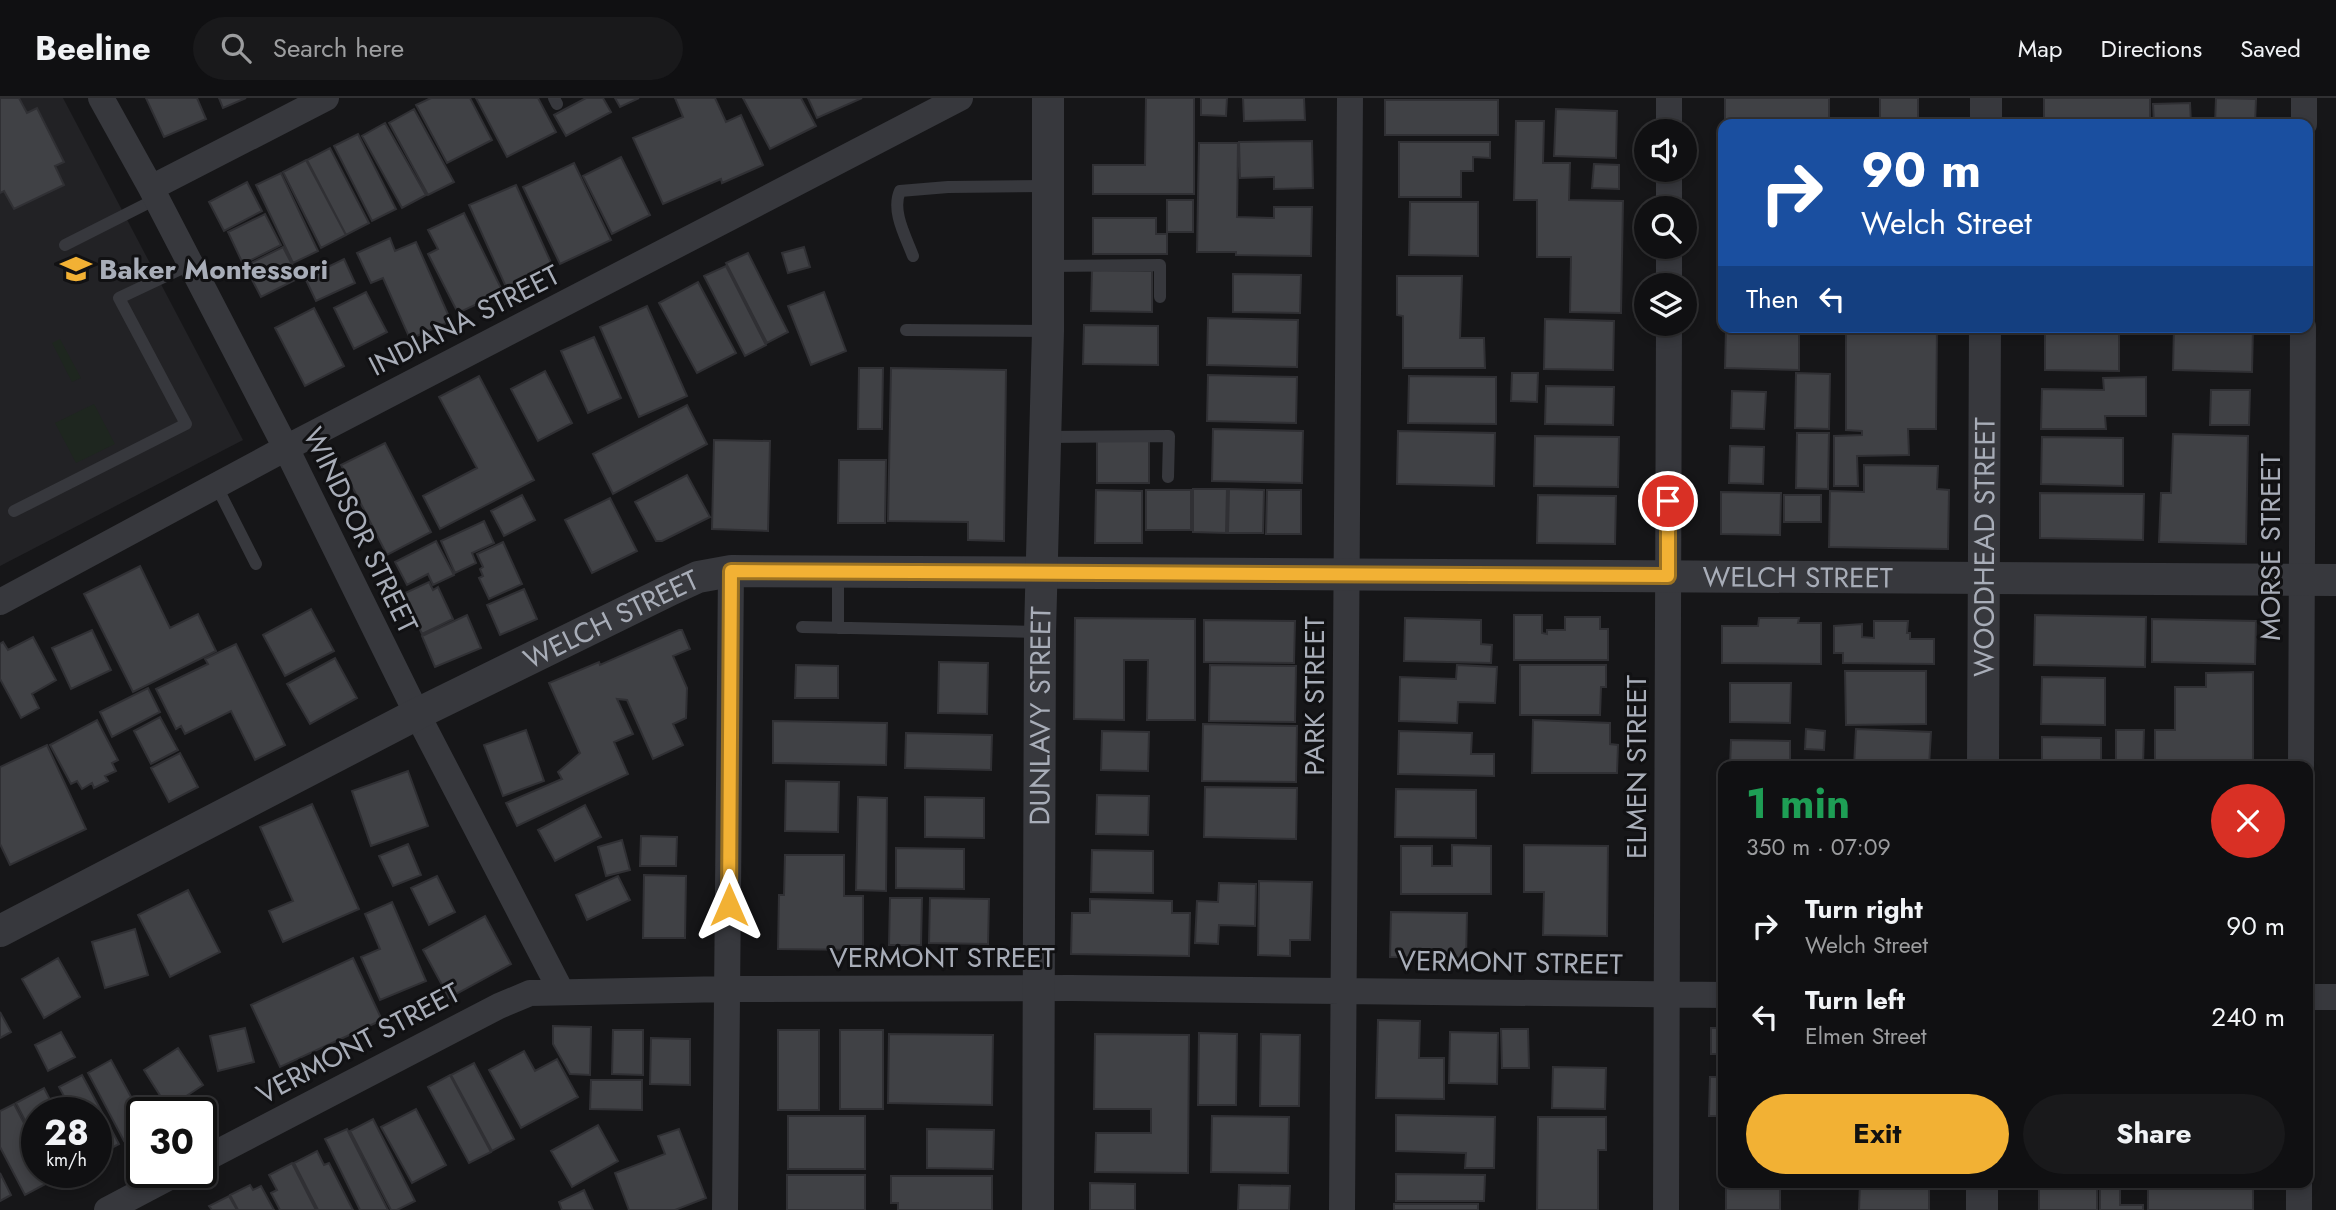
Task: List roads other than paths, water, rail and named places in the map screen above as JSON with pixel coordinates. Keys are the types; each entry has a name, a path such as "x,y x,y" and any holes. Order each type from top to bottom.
{"street":[{"name":"WINDSOR STREET","path":"101,98 286,448 416,714 561,991"},
{"path":"154,194 326,98"},
{"name":"INDIANA STREET","path":"0,602 286,448 960,98"},
{"name":"DUNLAVY STREET","path":"1038,1210 1040,632 1048,331 1048,98"},
{"name":"PARK STREET","path":"1342,1210 1350,98"},
{"path":"1669,98 1669,119"},
{"path":"1986,98 1986,119"},
{"path":"2304,98 2304,119"},
{"name":"WOODHEAD STREET","path":"1983,761 1985,333"},
{"name":"MORSE STREET","path":"2301,761 2303,333"},
{"name":"ELMEN STREET","path":"1666,1210 1669,336"},
{"path":"725,1210 731,571"},
{"name":"WELCH STREET","path":"2,924 416,714 670,590 702,576 731,571 2336,580"},
{"name":"VERMONT STREET","path":"217,1153 499,1006 530,993 1039,988 1718,995"},
{"path":"2313,997 2336,997"},
{"path":"107,1210 148,1188"},
{"path":"1982,1188 1982,1210"},
{"path":"2299,1188 2299,1210"}],"lane":[{"path":"914,256 897,211 896,200 900,191 948,187 1048,186"},
{"path":"65,245 154,194"},
{"path":"13,511 186,424 119,298 191,264"},
{"path":"1048,267 1160,265 1160,297"},
{"path":"906,330 1048,331"},
{"path":"1045,437 1169,436 1168,477"},
{"path":"217,487 257,564"},
{"path":"838,572 838,628"},
{"path":"802,627 1040,632"}],"place":[{"name":"Baker Montessori","path":"76,269"}]}
